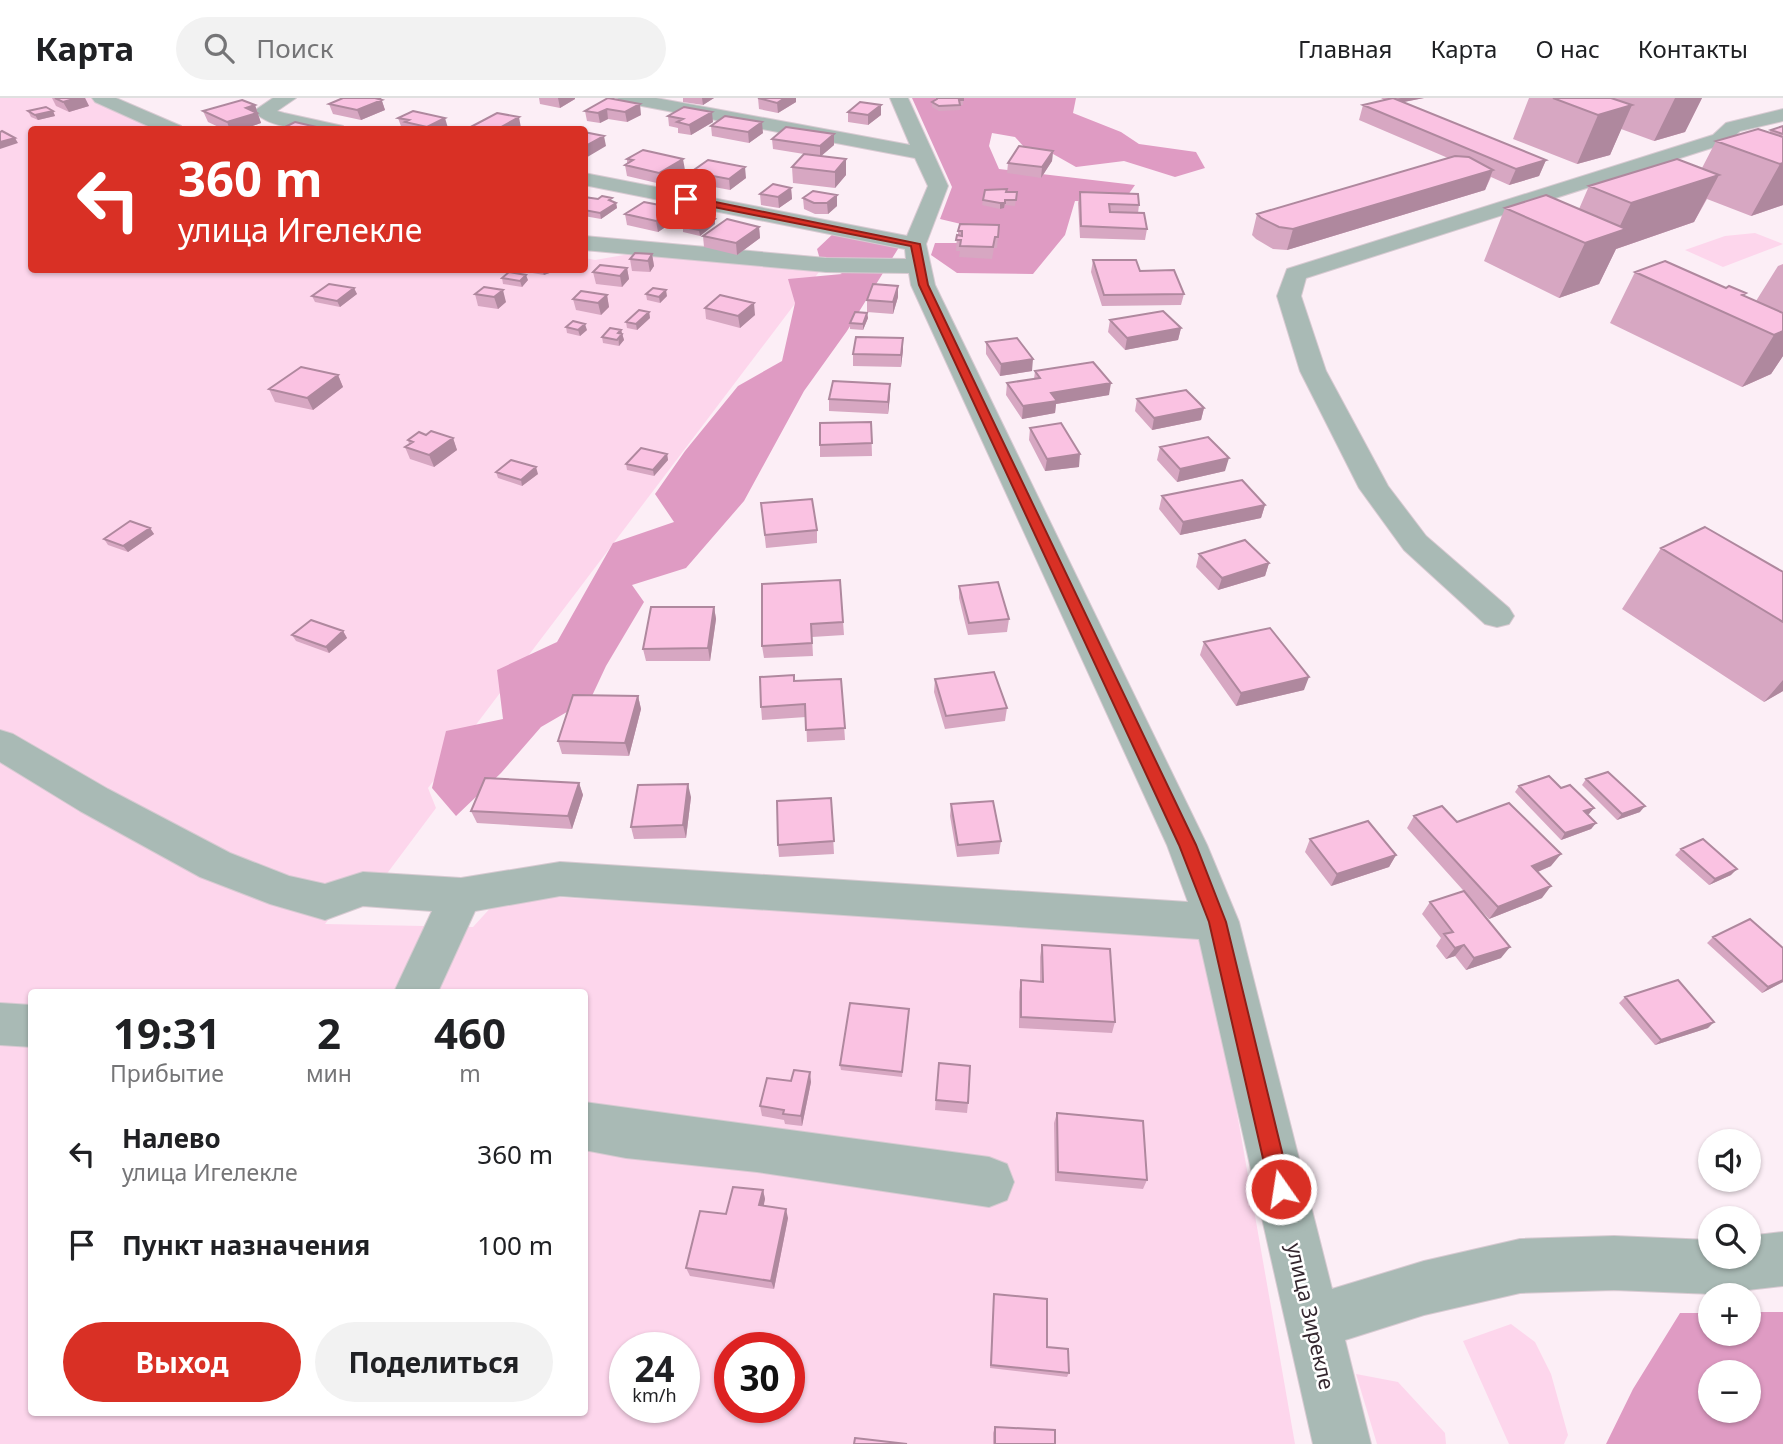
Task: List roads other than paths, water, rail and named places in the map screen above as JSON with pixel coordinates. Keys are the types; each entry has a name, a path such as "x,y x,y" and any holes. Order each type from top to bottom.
{"street":[{"path":"101,98 165,126"},
{"path":"287,98 262,110 272,124 293,126"},
{"path":"626,98 922,153"},
{"path":"717,113 741,98"},
{"path":"899,98 938,187 917,255"},
{"path":"1497,615 1415,543 1374,488 1313,371 1289,296 1295,274 1720,139 1732,127 1783,115"},
{"path":"1732,127 1771,139"},
{"path":"588,180 917,255"},
{"path":"588,243 826,265 917,255"},
{"name":"улица Зирекле","path":"917,255 923,285 1187,845 1217,922 1342,1444"},
{"path":"0,744 94,800 215,865 285,892 325,902 362,889 461,896 560,879 1217,922"},
{"path":"417,989 461,896"},
{"path":"0,1024 28,1026"},
{"path":"588,1127 989,1182"},
{"path":"1312,1323 1424,1288 1520,1266 1614,1263 1713,1267 1783,1259"}]}
